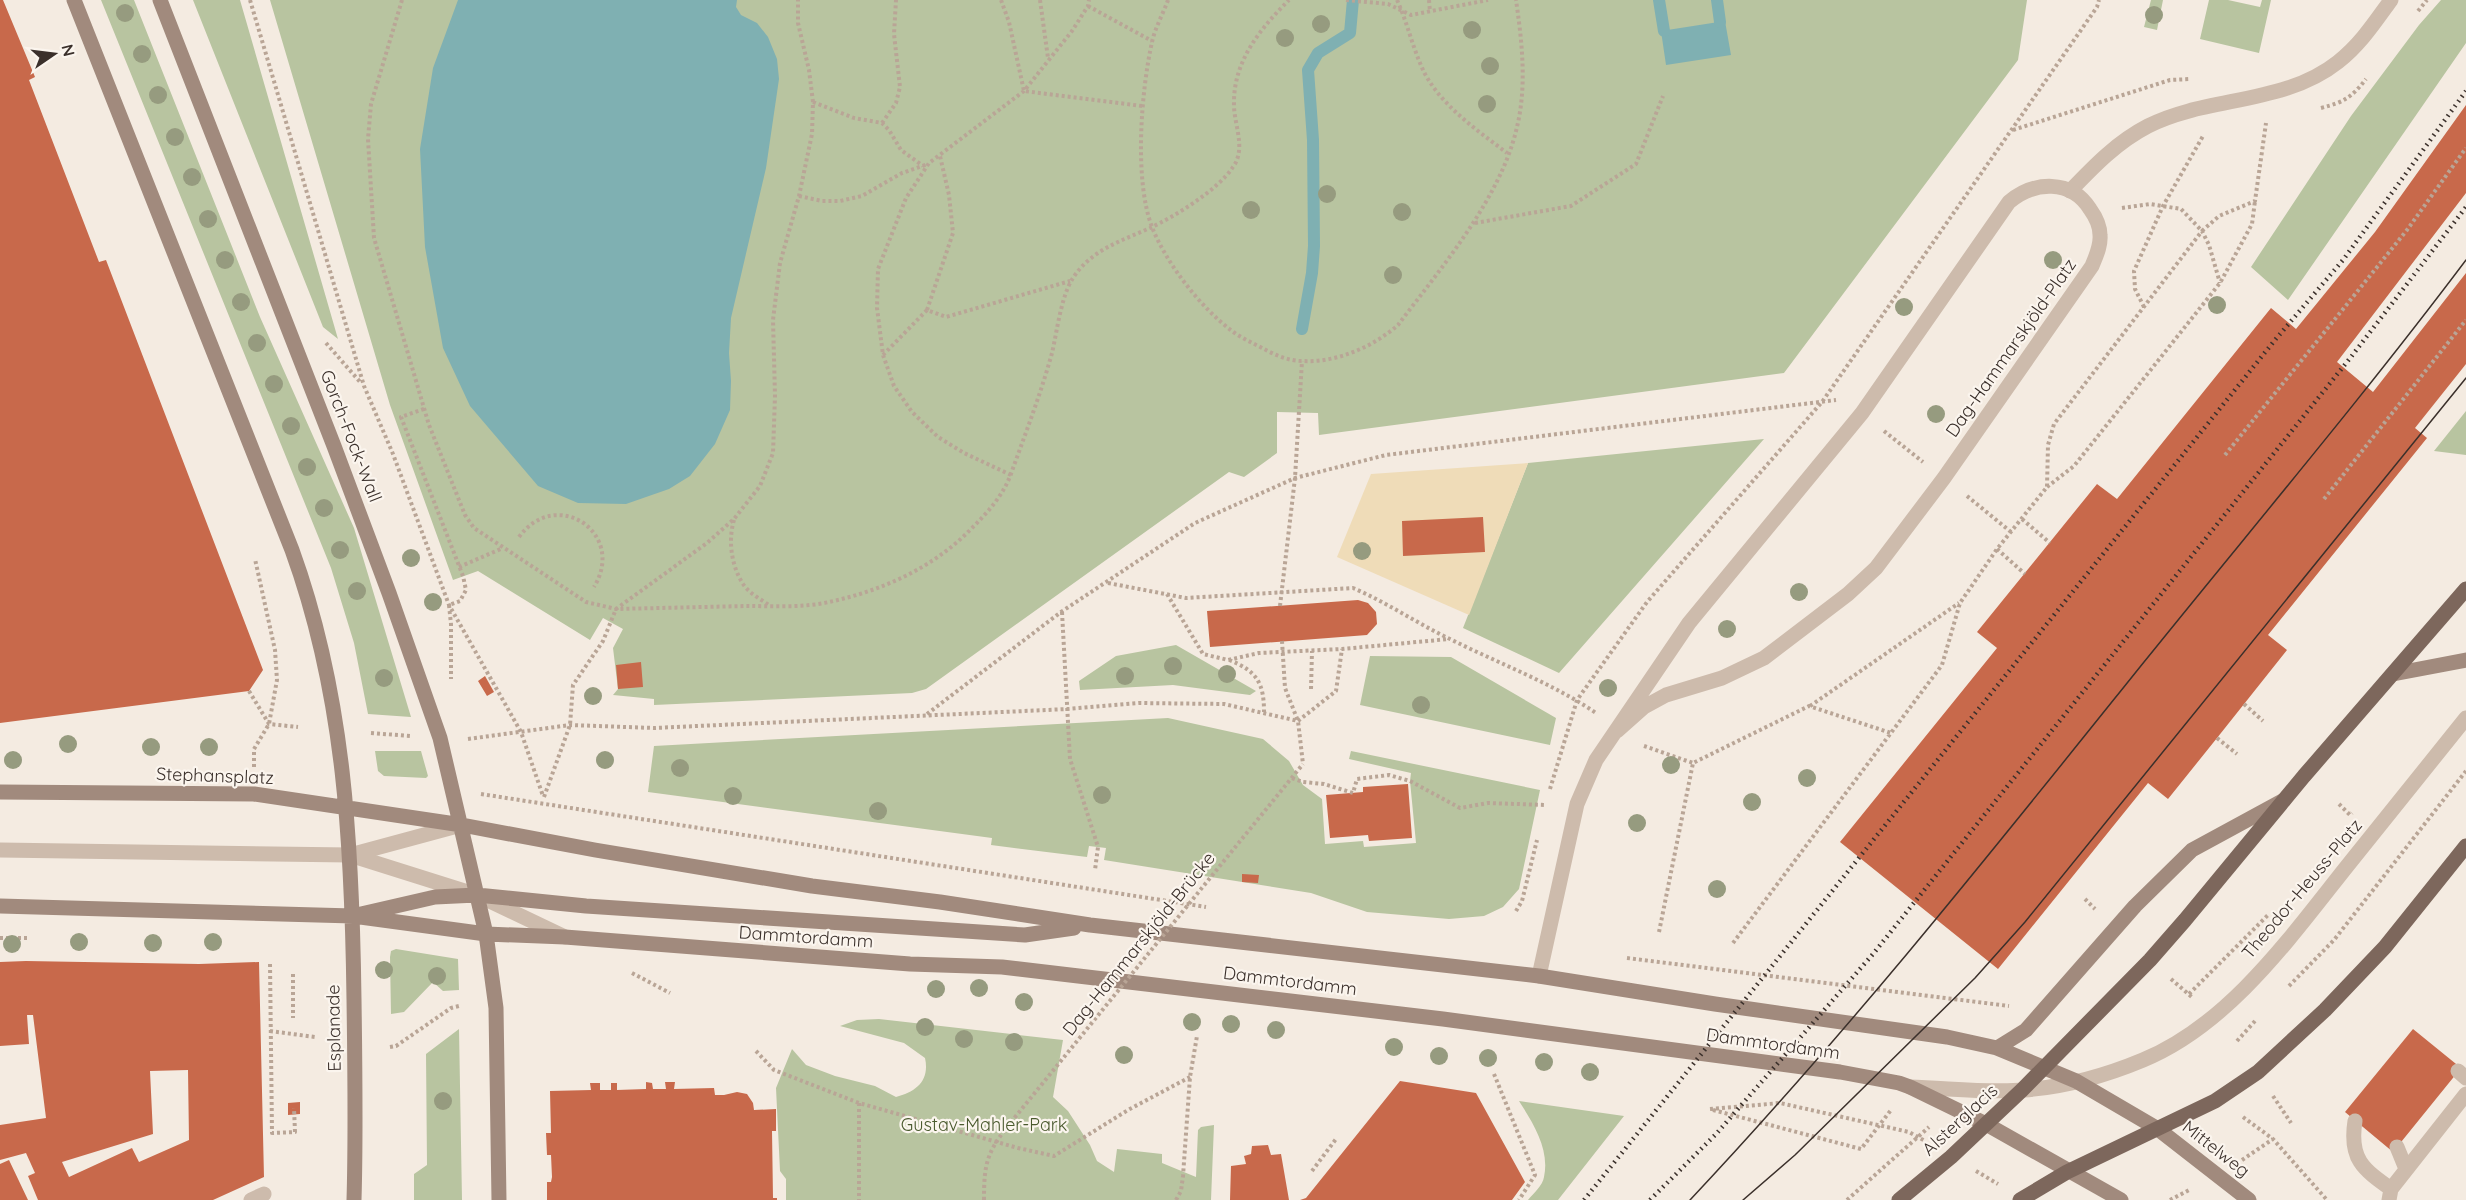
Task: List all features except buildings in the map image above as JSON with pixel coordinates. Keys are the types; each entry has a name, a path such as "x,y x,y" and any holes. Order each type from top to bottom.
{"main road":[{"path":"2045,1067 2150,960 2466,589"},
{"path":"2020,1200 2067,1172 2215,1101 2258,1072 2325,1010 2385,947 2466,846"},
{"name":"Alsterglacis","path":"1899,1200 1986,1124 2045,1067"}],"street":[{"path":"74,0 307,592 328,674 338,730 350,855"},
{"name":"Gorch-Fock-Wall","path":"160,0 389,593 440,738 477,895"},
{"path":"2095,216 2085,201 2070,190 2108,153 2147,126 2186,111 2270,92 2316,76 2336,64 2354,48 2391,0"},
{"name":"Dag-Hammarskjöld-Platz","path":"1539,976 1576,804 1589,770 1689,623 1862,413 2009,202 2020,193 2036,187 2054,185 2070,190"},
{"name":"Dag-Hammarskjöld-Platz","path":"1617,731 1644,707 1666,695 1737,672 1764,658 1848,594 1876,568 1944,478 2092,266 2098,252 2100,234 2095,216"},
{"path":"2393,674 2466,660"},
{"name":"Theodor-Heuss-Platz","path":"2076,1081 2155,1055 2211,1018 2274,957 2466,718"},
{"name":"Stephansplatz","path":"0,792 254,794 462,825 667,862"},
{"path":"1997,1048 2026,1030 2135,906 2192,850 2286,799"},
{"name":"Stephansplatz","path":"0,850 350,855 462,825"},
{"name":"Stephansplatz","path":"350,855 477,895 565,937"},
{"name":"Esplanade","path":"350,855 353,916 354,1200"},
{"name":"Dammtordamm","path":"667,862 812,886 940,902 1090,925 1539,976 1947,1037 1997,1048 2045,1067 2076,1081 2158,1129"},
{"path":"477,895 486,934 496,1008 499,1200"},
{"name":"Stephansplatz","path":"353,916 435,897 477,895 664,912"},
{"name":"Stephansplatz","path":"0,906 353,916 486,934 565,937 662,945"},
{"name":"Dammtordamm","path":"664,912 1024,935 1090,925"},
{"name":"Dammtordamm","path":"662,945 910,964 1002,967 1443,1019 1840,1072 1910,1087 2022,1090 2076,1081"},
{"name":"Dammtordamm","path":"1910,1087 1986,1124 2067,1172"},
{"path":"2355,1121 2354,1146 2364,1169 2390,1195 2406,1169 2466,1094"},
{"name":"Mittelweg","path":"2158,1129 2249,1200"},
{"path":"2397,1147 2406,1169"},
{"path":"2067,1172 2121,1200"}],"path":[{"path":"250,0 364,386 393,454 448,605 520,732 543,797 570,725 573,685 603,641 616,609 699,549 734,519 760,486 773,453 773,320 780,263 799,196 812,134 813,102 809,70 798,22 798,0"},
{"path":"402,0 371,104 368,139 370,188 374,238 424,409 465,515 474,528 586,602 616,609 826,603 887,585 942,555 965,535 1001,496 1011,475 1051,356 1071,281 1087,260 1116,242 1152,227 1199,198 1220,182 1235,165 1240,138 1234,119 1236,78 1256,36 1289,0"},
{"path":"882,123 896,103 900,87 894,34 896,0"},
{"path":"1001,0 1009,22 1024,91"},
{"path":"1040,0 1048,59"},
{"path":"799,196 822,201 840,201 861,196 902,173 923,166 940,156 1024,91 1072,31 1088,6 1089,0"},
{"path":"1168,0 1152,41 1142,106 1141,172 1152,227 1172,264 1205,308 1233,332 1278,356 1302,362 1333,358 1383,338 1398,325 1474,223 1495,186 1517,128 1522,60 1516,0"},
{"path":"1346,0 1388,4 1411,15 1488,0"},
{"path":"1397,0 1424,72 1437,93 1467,122 1508,153"},
{"path":"1429,0 1430,12"},
{"path":"1822,402 2048,79 2097,7 2099,0"},
{"path":"2412,19 2427,0"},
{"path":"1088,6 1152,41"},
{"path":"2319,108 2341,102 2354,94 2368,75"},
{"path":"1024,91 1142,106"},
{"path":"1474,223 1571,207 1636,164 1663,96"},
{"path":"813,102 854,118 882,123 901,150 923,166"},
{"path":"2256,123 2266,121"},
{"path":"1733,943 1942,665 1960,603 1996,549 2047,487 2074,466 2220,283 2252,224 2265,133"},
{"path":"2144,307 2135,289 2134,271 2163,206 2205,134"},
{"path":"2225,454 2407,230 2466,148"},
{"path":"883,355 927,310 953,233 949,195 940,156"},
{"path":"929,163 906,198 878,269 877,308 883,355 894,386 912,412 938,437 964,453 1011,475"},
{"path":"2047,487 2048,445 2054,424 2202,231 2219,216 2256,201"},
{"path":"2095,216 2123,208 2150,204 2181,209 2202,231 2209,245 2220,283"},
{"path":"927,310 946,317 1071,281"},
{"path":"2324,499 2466,320"},
{"path":"1280,606 1295,478 1302,362"},
{"path":"927,714 1061,612 1195,523 1295,478 1386,455 1842,399 1862,413"},
{"path":"424,409 401,417 466,590 460,601 448,605"},
{"path":"519,537 534,522 549,516 565,515 585,524 599,541 603,556 601,574 594,587"},
{"path":"734,519 730,532 735,567 743,585 770,606"},
{"path":"2022,519 2050,543"},
{"path":"459,567 502,548"},
{"path":"1996,549 2025,574"},
{"path":"254,771 254,749 269,724 277,680 275,650 255,559"},
{"path":"1107,583 1186,598 1353,588 1449,639 1557,690 1596,714"},
{"path":"1167,594 1203,654 1246,667 1264,689 1264,712"},
{"path":"1643,746 1693,763 1809,706 1960,603"},
{"path":"1061,612 1070,759 1098,847 1095,870"},
{"path":"1228,660 1260,653 1342,650 1449,639"},
{"name":"Dag-Hammarskjöld-Brücke","path":"984,1200 984,1168 995,1142 1303,764 1298,721 1285,688 1282,641"},
{"path":"440,738 474,739 570,725 654,728 1139,703 1224,704 1298,721 1336,691 1342,650"},
{"path":"1311,689 1312,651"},
{"path":"249,691 269,724"},
{"path":"2244,705 2263,721"},
{"path":"1809,706 1891,733"},
{"path":"269,724 298,727"},
{"path":"371,733 417,737"},
{"path":"2217,738 2237,754"},
{"path":"1659,932 1693,763"},
{"path":"2285,990 2334,940 2466,771"},
{"path":"1292,778 1324,784 1353,793 1357,779 1389,775 1410,781 1460,808 1488,803 1546,805"},
{"path":"453,791 1214,908"},
{"path":"2343,824 2350,814"},
{"path":"2085,899 2115,928"},
{"path":"2189,994 2276,906"},
{"path":"2150,960 2237,1041 2258,1072"},
{"path":"1653,961 2024,1007 2040,1014"},
{"path":"270,964 272,1133 294,1132 294,1108"},
{"path":"292,974 293,1018"},
{"path":"390,1047 396,1046 451,1008 459,1006"},
{"path":"2237,1041 2261,1015"},
{"path":"270,1030 315,1036"},
{"path":"1176,1200 1181,1191 1183,1176 1190,1077 1197,1036"},
{"path":"756,1052 774,1070 859,1103 995,1142 1054,1156 1128,1110 1190,1077"},
{"path":"1494,1074 1535,1175 1519,1200"},
{"path":"2215,1101 2251,1122 2273,1139 2327,1200"},
{"path":"859,1103 859,1200"},
{"path":"1852,1119 1780,1103 1710,1109 1861,1149"},
{"path":"1312,1171 1336,1138"},
{"path":"1846,1200 1919,1138"}],"green space":[{"path":"101,0 134,0 260,317 354,528 411,717 368,714 354,643 331,568"},
{"path":"193,0 240,0 338,339 323,327"},
{"path":"270,0 2027,0 2018,60 1784,373 1319,435 1318,413 1277,412 1277,453 1244,477 1229,472 926,689 912,693 654,705 654,699 613,695 618,689 613,648 623,629 603,618 590,640 478,571 453,580 390,405"},
{"path":"2151,0 2163,0 2157,30 2144,27"},
{"path":"2209,0 2228,0 2260,7 2262,0 2271,0 2259,53 2200,39"},
{"path":"2441,0 2466,0 2466,43 2288,300 2251,267 2351,116 2419,25"},
{"path":"2466,411 2466,455 2434,451"},
{"path":"1764,439 1559,673 1463,628 1528,463"},
{"path":"1176,645 1256,691 1250,695 1173,685 1080,690 1079,681 1116,656"},
{"path":"1370,656 1451,657 1556,718 1550,745 1360,705"},
{"path":"1168,718 1263,739 1289,761 1303,785 1322,799 1325,844 1363,841 1364,847 1416,843 1411,773 1349,759 1351,751 1540,790 1519,889 1503,907 1484,916 1449,919 1367,912 1311,893 1104,860 1106,848 1089,846 1087,857 991,845 992,838 648,792 654,746"},
{"path":"375,751 421,751 428,776 426,778 384,776 378,771"},
{"path":"396,949 458,959 459,990 443,991 433,982 404,1012 391,1014 390,957 391,951"},
{"name":"Gustav-Mahler-Park","path":"879,1019 1063,1040 1053,1097 1068,1111 1090,1145 1097,1161 1114,1172 1117,1149 1162,1154 1162,1163 1196,1177 1198,1130 1201,1127 1214,1125 1211,1200 786,1200 786,1179 780,1171 776,1088 792,1049 806,1065 835,1076 875,1086 896,1097 915,1089 923,1079 925,1058 904,1043 840,1026 857,1020"},
{"path":"459,1029 462,1200 414,1200 414,1174 427,1165 426,1054"},
{"path":"1519,1101 1624,1116 1558,1200 1528,1200 1543,1180 1545,1156 1539,1137"}],"sand":[{"path":"1528,463 1469,615 1337,557 1371,474"}],"water":[{"path":"458,0 737,0 736,7 741,15 757,23 768,37 777,59 779,79 766,168 731,318 730,410 715,444 690,476 669,489 626,504 578,503 538,486 470,406 443,348 425,247 420,149 433,68"},
{"path":"1725,21 1731,55 1666,65 1661,31"}],"waterway":[{"path":"1302,329 1312,273 1314,246 1313,140 1308,70 1318,53 1350,33 1353,0"},
{"path":"1659,0 1664,31"},
{"path":"1717,0 1720,22"}],"tram line":[{"path":"1690,1200 1808,1070 1922,936 2347,412 2466,260"},
{"path":"1743,1200 1795,1155 1975,978 2025,922 2466,378"}],"railway":[{"path":"1584,1200 2275,340 2343,260 2466,91"},
{"path":"1650,1200 1717,1133 1873,954 2351,357 2466,207"}]}
